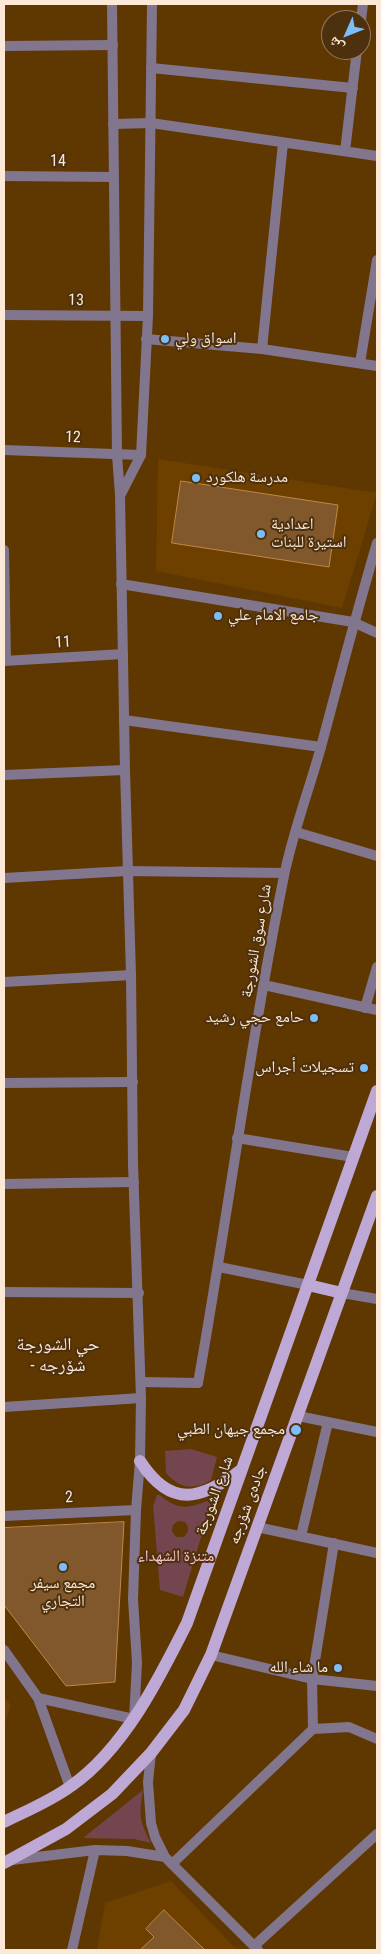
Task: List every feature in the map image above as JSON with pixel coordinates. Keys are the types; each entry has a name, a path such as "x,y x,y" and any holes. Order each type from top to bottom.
{"main road":[{"name":"شارع الشورجة","path":"4,1822 70,1787 92,1769 134,1719 164,1669 187,1622 377,1091"},
{"name":"جادەی شۆرجە","path":"8,1862 66,1828 112,1794 151,1753 184,1710 211,1655 377,1196"},
{"path":"308,1286 342,1293"},
{"path":"140,1461 150,1476 160,1485 173,1492 187,1495 206,1492 241,1470"}],"street":[{"path":"38,1698 134,1719 137,1662 133,1599 136,1510 140,1461 141,1382 134,1182 120,495 116,455 112,4"},
{"path":"120,495 141,455 148,316 152,4"},
{"path":"4,46 113,45"},
{"path":"345,152 356,60"},
{"path":"151,68 353,88"},
{"path":"113,124 150,123 377,156"},
{"path":"262,349 283,142"},
{"name":"14","path":"4,176 113,177"},
{"path":"360,363 377,260"},
{"name":"13","path":"4,315 148,316"},
{"path":"146,339 262,349 377,366"},
{"name":"12","path":"4,450 141,455"},
{"name":"شارع سوق الشورجة","path":"141,1382 198,1383 219,1267 237,1138 284,873 321,747 353,622 377,543"},
{"path":"4,550 5,661"},
{"path":"121,584 353,622 377,633"},
{"name":"11","path":"5,661 123,654"},
{"path":"124,720 321,747"},
{"path":"4,775 125,770"},
{"path":"296,832 377,856"},
{"path":"4,878 127,871 284,873"},
{"path":"365,1008 377,968"},
{"path":"4,982 131,975"},
{"path":"264,985 377,1010"},
{"path":"4,1083 133,1082"},
{"path":"237,1138 353,1157"},
{"path":"4,1184 134,1182"},
{"path":"219,1267 308,1286"},
{"path":"4,1292 139,1293"},
{"path":"342,1293 377,1299"},
{"path":"4,1407 141,1398"},
{"path":"298,1416 377,1432"},
{"path":"301,1536 328,1422"},
{"name":"2","path":"4,1516 136,1510"},
{"path":"257,1527 377,1553"},
{"path":"312,1729 312,1680 334,1544"},
{"path":"4,1650 38,1698 70,1787"},
{"path":"211,1655 312,1680 377,1686"},
{"path":"168,1861 312,1729 349,1727 377,1739"},
{"path":"151,1753 148,1782 151,1824 168,1861 256,1948 377,1834"},
{"path":"8,1862 95,1850 127,1851 168,1861"},
{"path":"72,1950 95,1850"}],"shaded area":[{"name":"اعدادية استيرة للبنات","path":"158,459 377,493 342,608 156,571"},
{"path":"4,1697 11,1705 4,1725"},
{"path":"171,1881 237,1950 97,1950 105,1903"}],"green space":[{"path":"191,1449 217,1457 211,1480 193,1487 181,1485 166,1473 165,1451"},
{"name":"متنزة الشهداء","path":"157,1495 182,1507 194,1506 207,1501 211,1504 183,1597 160,1590 153,1506","holes":["178,1521 185,1522 188,1526 187,1534 183,1537 176,1537 172,1531 173,1525"]},
{"path":"143,1790 141,1817 144,1829 151,1843 134,1839 83,1838"}],"building":[{"path":"181,481 338,505 329,567 172,543"},
{"name":"مجمع سيفر التجاري","path":"124,1522 115,1682 66,1686 4,1605 4,1528"},
{"path":"164,1910 205,1950 140,1950 154,1937 146,1929"}],"place":[{"name":"اسواق ولي","path":"165,339"},
{"name":"مدرسة هلكورد","path":"196,478"},
{"name":"اعدادية استيرة للبنات","path":"261,534"},
{"name":"جامع الامام علي","path":"218,616"},
{"name":"حامع حجي رشيد","path":"314,1018"},
{"name":"تسجيلات أجراس","path":"364,1068"},
{"name":"مجمع جيهان الطبي","path":"296,1430"},
{"name":"مجمع سيفر التجاري","path":"63,1567"},
{"name":"ما شاء الله","path":"338,1668"}],"district":[{"name":"حي الشورجة - شۆرجە","path":"58,1355"}]}
